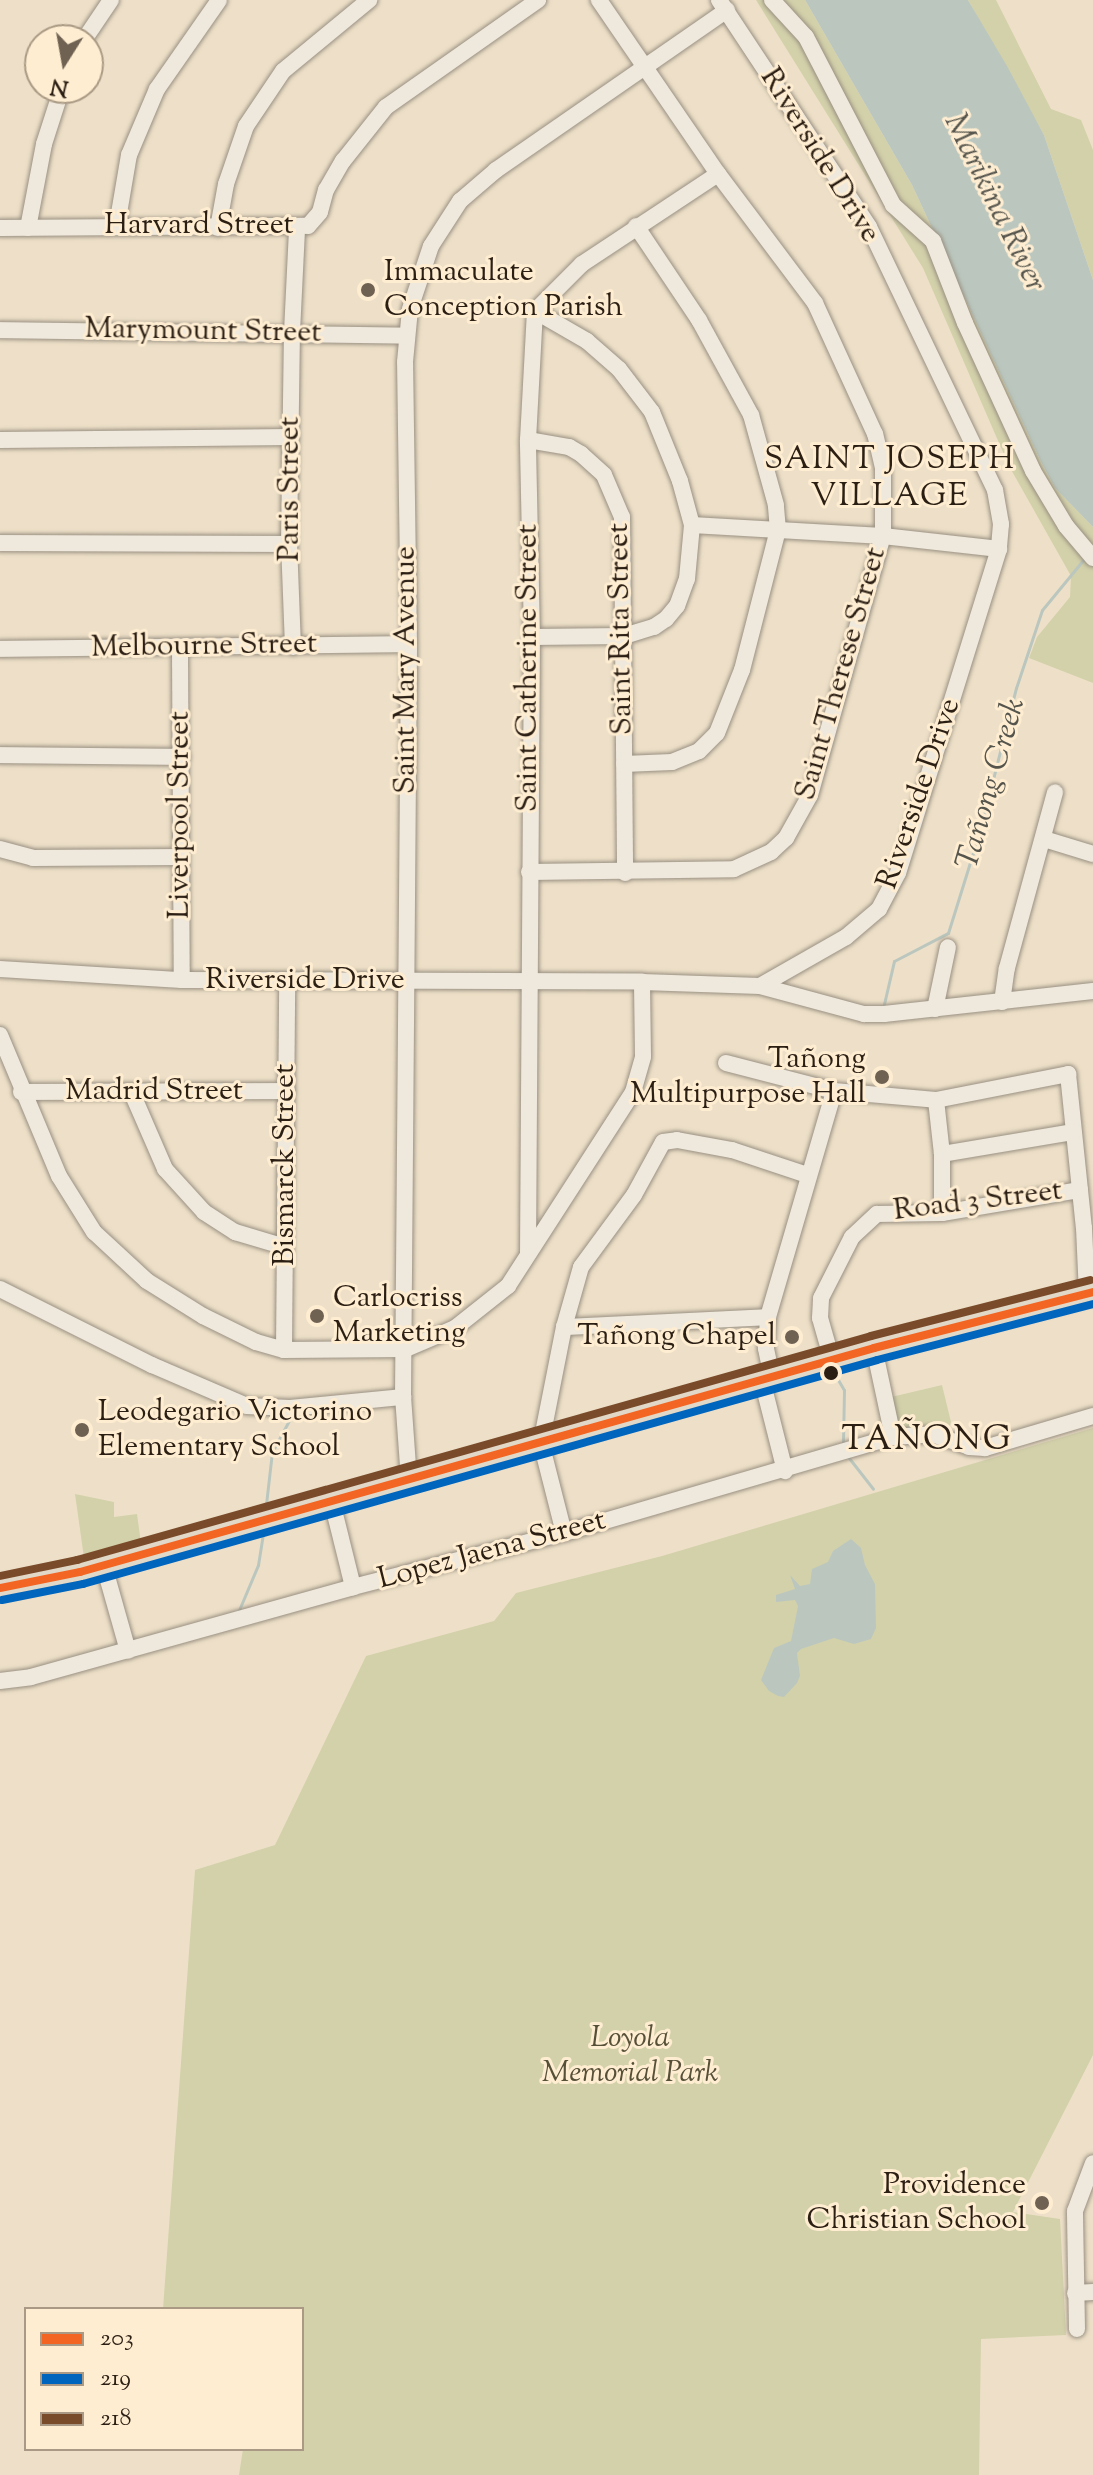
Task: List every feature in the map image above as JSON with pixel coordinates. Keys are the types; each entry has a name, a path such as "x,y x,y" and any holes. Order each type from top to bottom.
{"main road":[{"path":"0,1588 104,1566 874,1348 1090,1292"}],"street":[{"path":"95,24 111,0"},
{"path":"117,225 129,155 157,89 219,0"},
{"path":"218,228 226,184 246,126 283,71 345,7 369,0"},
{"name":"Harvard Street","path":"0,228 117,225 297,228 315,220 343,161 386,107 538,0"},
{"name":"Saint Therese Street","path":"529,872 625,873 734,869 771,852 786,838 810,795 883,536 883,468 875,434 848,369 815,303 718,174 599,0"},
{"path":"772,0 806,37 893,205 933,241 965,323 1033,471 1066,526 1093,558"},
{"name":"Saint Mary Avenue","path":"409,1480 403,1397 406,1349 404,982 409,644 406,336 416,288 431,246 460,201 496,170 647,67 723,5"},
{"name":"Riverside Drive","path":"0,969 182,980 642,982 760,986 846,937 879,909 898,873 999,549 1001,524 995,490 869,227 723,5"},
{"path":"28,228 44,144 57,104"},
{"path":"532,637 624,636 654,627 677,606 687,579 692,525 680,481 652,412 619,369 587,341 535,311 582,264 718,174"},
{"path":"624,764 672,762 699,751 717,733 742,670 778,530 769,474 751,415 699,320 636,226"},
{"name":"Paris Street","path":"293,647 289,544 297,228"},
{"name":"Saint Catherine Street","path":"528,1254 532,637 528,440 535,311"},
{"name":"Marymount Street","path":"0,330 406,336"},
{"path":"0,440 291,437"},
{"name":"Saint Rita Street","path":"528,440 569,447 581,454 604,475 622,517 625,873"},
{"path":"692,525 883,536 999,549"},
{"path":"0,543 289,544"},
{"name":"Melbourne Street","path":"0,649 409,644"},
{"name":"Liverpool Street","path":"180,649 182,980"},
{"path":"0,755 182,757"},
{"path":"1002,1002 1007,968 1055,792"},
{"path":"1044,839 1093,854"},
{"path":"0,849 33,858 181,857"},
{"path":"935,1009 948,947"},
{"name":"Bismarck Street","path":"284,1350 287,980"},
{"path":"0,1035 21,1092 59,1176 94,1232 147,1281 203,1316 256,1342 284,1350 406,1349 455,1328 508,1286 633,1092 643,1056 642,982"},
{"path":"760,986 864,1014 1093,991"},
{"path":"726,1063 834,1091 936,1100 1068,1074 1090,1292"},
{"name":"Madrid Street","path":"21,1092 287,1091"},
{"path":"785,1471 767,1378 768,1317 834,1091"},
{"path":"132,1093 165,1169 204,1212 235,1232 285,1247"},
{"path":"936,1100 942,1154 942,1213"},
{"path":"942,1154 1073,1132"},
{"path":"564,1533 541,1443 564,1327 581,1267 634,1195 663,1142 677,1140 732,1150 807,1175"},
{"name":"Road 3 Street","path":"832,1360 820,1318 821,1298 852,1237 877,1214 942,1213 1080,1190"},
{"path":"0,1289 166,1372 247,1406 290,1408 403,1397"},
{"path":"564,1327 768,1317"},
{"path":"874,1348 893,1437"},
{"name":"Lopez Jaena Street","path":"0,1681 31,1677 353,1587 564,1533 893,1437 932,1434 969,1447 985,1448 1093,1416"},
{"path":"332,1502 353,1587"},
{"path":"104,1566 128,1651"},
{"path":"1077,2329 1076,2204 1093,2163"},
{"path":"1075,2217 1093,2215"},
{"path":"1075,2293 1093,2292"}],"green space":[{"path":"756,0 805,0 912,185 1055,488 1093,527 1093,683 1029,658 1037,637 1070,597 1071,576 1009,466 923,268"},
{"path":"968,0 996,0 1051,109 1081,120 1093,150 1093,280 1044,135"},
{"path":"942,1385 951,1422 948,1431 935,1428 895,1433 887,1398"},
{"name":"Loyola Memorial Park","path":"1093,1428 1093,2055 1013,2212 1060,2219 1066,2335 981,2339 979,2475 239,2475 243,2451 304,2451 304,2307 163,2307 195,1870 275,1845 366,1656 494,1621 516,1593 662,1556"},
{"path":"75,1494 114,1502 114,1517 137,1514 141,1543 84,1558"}],"water":[{"name":"Marikina River","path":"805,0 968,0 1007,66 1044,135 1093,280 1093,527 1055,488 912,185"},
{"path":"851,1539 861,1548 865,1565 875,1584 876,1628 871,1639 854,1644 834,1638 801,1649 797,1653 800,1676 797,1683 784,1697 778,1696 769,1691 761,1680 774,1648 791,1641 798,1606 795,1600 776,1602 776,1595 795,1589 790,1575 800,1586 810,1584 812,1569 828,1562 833,1551"}],"waterway":[{"name":"Tañong Creek","path":"884,1004 894,961 948,933 981,827 1016,688 1042,610 1084,559"},
{"name":"Tañong Creek","path":"837,1378 844,1390 843,1444"},
{"path":"265,1513 272,1452 292,1415"},
{"name":"Tañong Creek","path":"849,1458 873,1489"},
{"path":"239,1610 258,1565 264,1529"}],"transit line":[{"name":"218","path":"0,1576 77,1560 871,1336 1090,1280"},
{"name":"203","path":"0,1588 80,1572 874,1348 1093,1292"},
{"name":"219","path":"2,1600 83,1584 877,1360 1093,1304"}],"place":[{"name":"Immaculate Conception Parish","path":"368,290"},
{"name":"Tañong Multipurpose Hall","path":"882,1077"},
{"name":"Carlocriss Marketing","path":"317,1316"},
{"name":"Tañong Chapel","path":"792,1337"},
{"name":"Leodegario Victorino Elementary School","path":"82,1430"},
{"name":"Providence Christian School","path":"1042,2203"}],"district":[{"name":"SAINT JOSEPH VILLAGE","path":"890,480"},
{"name":"TAÑONG","path":"927,1441"}]}
